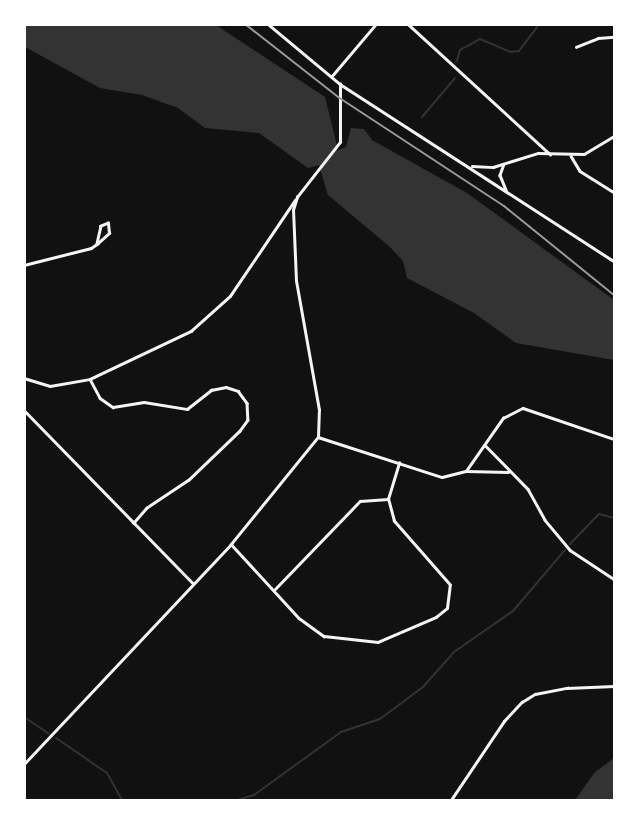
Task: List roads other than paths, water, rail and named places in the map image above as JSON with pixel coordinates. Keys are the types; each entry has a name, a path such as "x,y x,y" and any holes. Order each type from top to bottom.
{"street":[{"path":"268,24 340,84 614,261"},
{"path":"331,77 376,24"},
{"path":"408,24 550,154"},
{"path":"576,47 614,37"},
{"path":"24,378 50,386 90,379 166,346 212,314 230,296 297,197 338,147 340,84"},
{"path":"469,166 504,164 550,154 571,156 594,151 614,136"},
{"path":"571,156 580,171 614,192"},
{"path":"504,164 500,175 508,194"},
{"path":"24,764 231,544 318,437 319,410 296,281 293,210 297,197"},
{"path":"24,265 97,244 111,230 108,223 101,226 97,244"},
{"path":"90,379 100,398 113,407 153,402 187,409 211,390 226,387 238,391 247,403 248,420 240,431 190,480 147,508 134,523"},
{"path":"466,471 503,418 523,408 614,439"},
{"path":"24,410 192,583"},
{"path":"318,437 442,477 466,471 508,472"},
{"path":"485,445 527,489 545,520 570,550 614,579"},
{"path":"231,544 311,629 337,640 378,642 436,617 447,608 450,585 394,521 388,499 399,463"},
{"path":"274,590 360,502 388,499"},
{"path":"451,800 513,710 535,694 614,685"}],"waterway":[{"path":"457,61 460,50 480,39 510,52 519,51 539,24"},
{"path":"422,117 455,78"},
{"path":"570,544 599,514 614,518"},
{"path":"237,800 254,795 341,732 380,719 423,687 454,652 513,611 565,550"},
{"path":"24,717 49,734"},
{"path":"56,738 107,773 122,800"}],"railway":[{"path":"245,24 338,97 504,206 614,295"}]}
